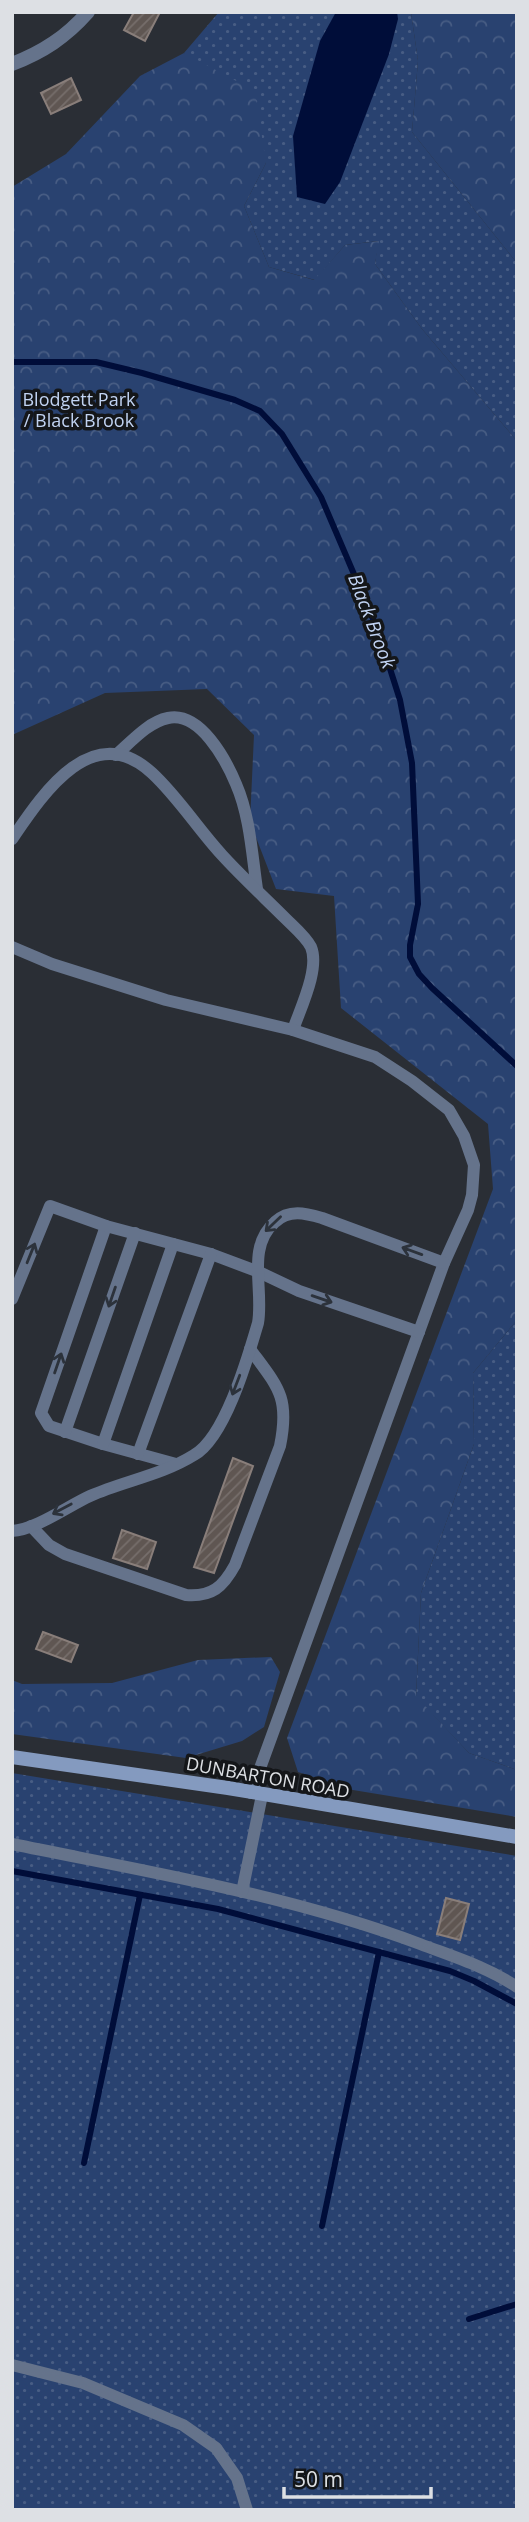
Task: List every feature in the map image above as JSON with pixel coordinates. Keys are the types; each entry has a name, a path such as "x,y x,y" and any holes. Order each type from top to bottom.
{"street":[{"path":"12,64 49,47 65,36 88,12"},
{"name":"DUNBARTON ROAD","path":"12,1756 517,1837"}],"lane":[{"path":"116,755 156,721 170,717 185,719 198,726 211,739 237,785 257,890"},
{"path":"12,839 53,783 76,764 96,756 116,755 134,760 152,773 223,856 299,932 311,948 313,966 293,1030"},
{"path":"12,947 51,964 166,1000 293,1030 375,1057 449,1110 464,1136 474,1165 468,1210 444,1263 419,1332 257,1794 242,1892"},
{"path":"12,1299 50,1206 106,1226 211,1254 299,1291 419,1332"},
{"path":"12,1531 31,1526 82,1499 177,1464 197,1454 210,1442 221,1424 250,1349 261,1309 258,1247 266,1230 282,1216 302,1212 444,1263"},
{"path":"106,1226 41,1413 49,1426 177,1464"},
{"path":"65,1432 135,1233"},
{"path":"103,1444 173,1244"},
{"path":"138,1454 211,1254"},
{"path":"31,1526 49,1545 77,1558 186,1595 200,1596 217,1590 235,1565 284,1429 284,1408 280,1392 250,1349"},
{"path":"12,1844 242,1892 375,1927 493,1971 517,1987"},
{"path":"12,2365 83,2384 183,2425 216,2448 237,2478 247,2510"}],"green space":[{"path":"219,12 411,12 418,61 412,132 517,263 517,441 422,329 375,264 378,241 345,245 315,280 269,267 244,206 266,163 184,53"},
{"path":"411,12 517,12 517,263 412,132 418,61"},
{"name":"Blodgett Park / Black Brook","path":"184,53 255,91 266,163 244,206 269,267 314,280 345,245 379,241 375,264 422,329 517,441 517,1320 473,1373 474,1444 421,1593 416,1696 469,1753 517,1770 517,1817 353,1790 298,1772 287,1738 493,1189 488,1124 341,1008 334,896 276,889 250,822 254,735 207,689 105,693 12,735 12,187 66,154 140,76"},
{"path":"517,1320 517,1770 469,1753 416,1697 421,1593 474,1444 473,1373"},
{"path":"271,1657 280,1672 264,1727 242,1741 186,1758 12,1734 12,1680 22,1684 112,1683 198,1660"},
{"path":"12,1773 517,1856 517,2510 12,2510"}],"shaded area":[{"path":"336,12 397,12 398,19 389,54 340,182 325,204 297,197 293,136 320,41"}],"building":[{"path":"134,12 160,12 145,41 124,30"},
{"path":"71,78 81,100 51,114 41,93"},
{"path":"233,1458 253,1466 214,1573 194,1567"},
{"path":"122,1530 156,1542 147,1569 113,1558"},
{"path":"43,1632 78,1645 71,1662 36,1649"},
{"path":"446,1898 469,1904 460,1940 437,1934"}],"waterway":[{"name":"Black Brook","path":"12,362 96,362 142,373 235,400 260,411 282,434 321,497 377,628 400,700 412,763 418,904 410,957 419,974 432,988 517,1066"},
{"path":"12,1871 218,1909 450,1971 517,2004"},
{"path":"84,2163 140,1895"},
{"path":"322,2226 379,1952"},
{"path":"469,2319 517,2304"}]}
